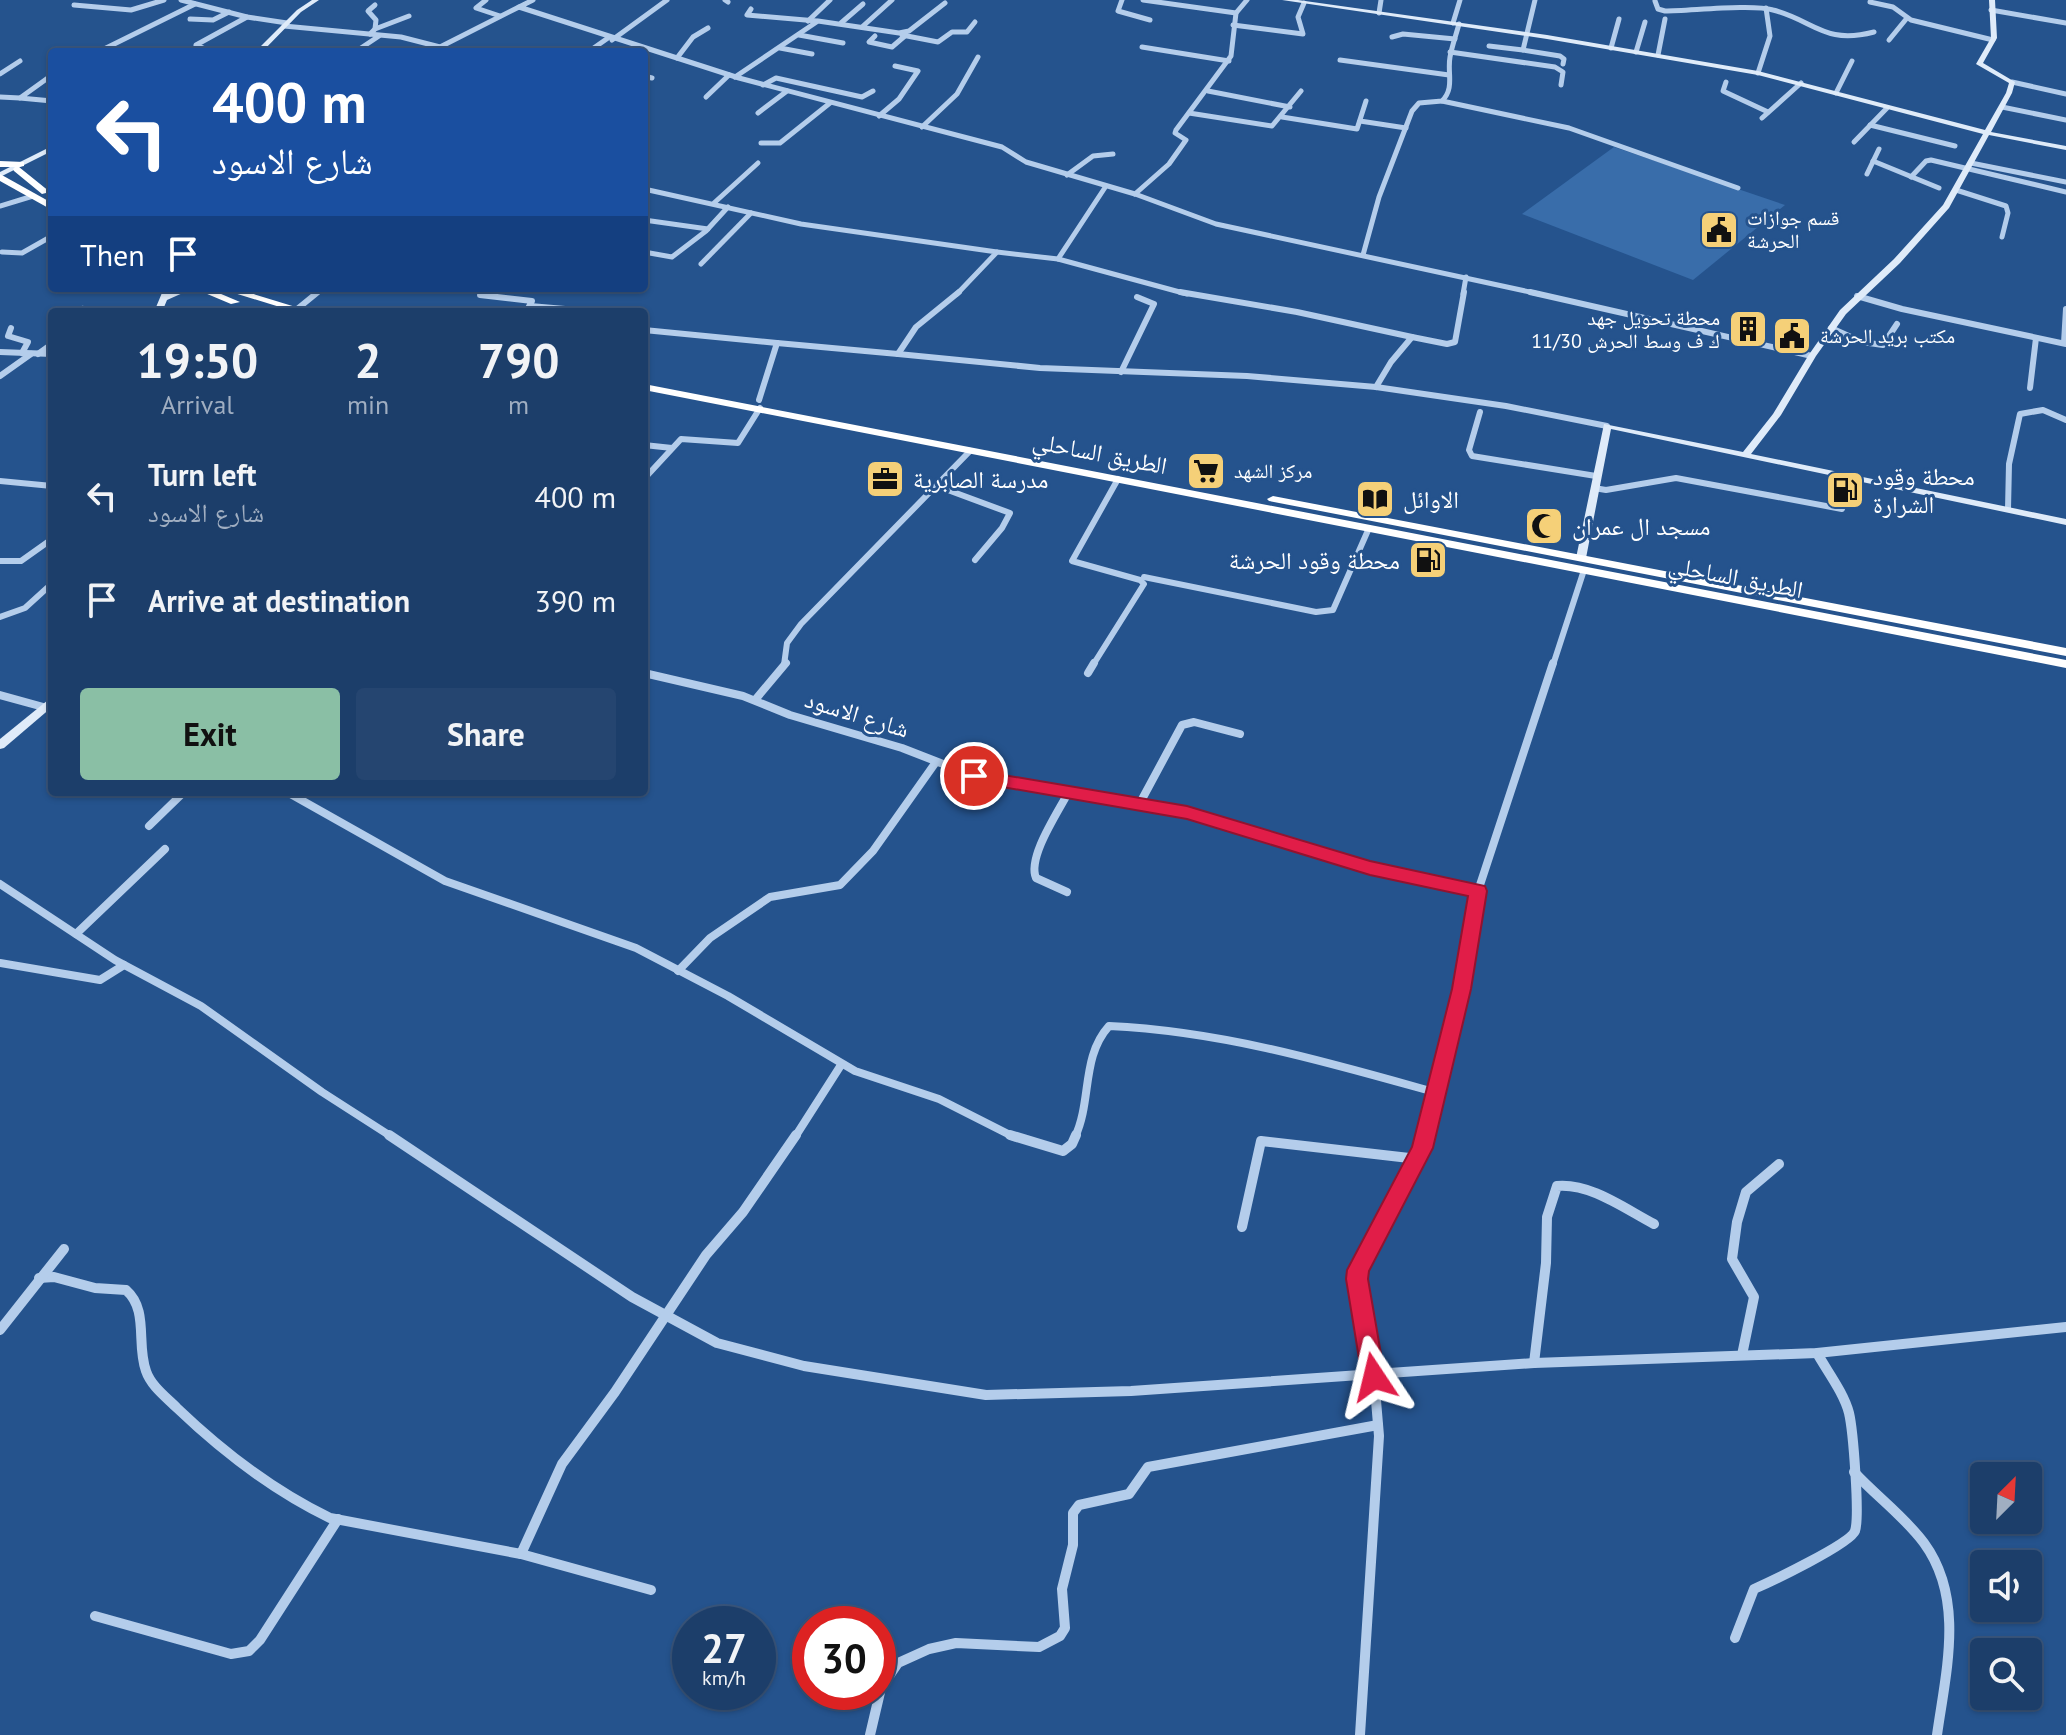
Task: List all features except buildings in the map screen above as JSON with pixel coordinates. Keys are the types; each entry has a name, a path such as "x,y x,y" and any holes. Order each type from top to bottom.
{"highway":[{"path":"8,171 48,194"},
{"path":"8,171 33,196 48,205"},
{"path":"210,292 260,308"},
{"path":"237,292 292,308"},
{"name":"الطريق الساحلي","path":"648,379 970,451 1118,479 1165,483 1369,528 2066,652"},
{"name":"الطريق الساحلي","path":"648,388 760,404 1582,564 2066,664"}],"street":[{"path":"74,5 118,12 146,9 164,0"},
{"path":"181,0 247,17 403,37 444,48"},
{"path":"262,48 316,0"},
{"path":"486,0 476,8 501,16"},
{"path":"440,47 533,0"},
{"path":"595,48 667,0"},
{"path":"808,21 830,0"},
{"path":"862,27 892,0"},
{"path":"1122,0 1118,11 1150,20"},
{"path":"1143,0 1236,13"},
{"path":"1135,194 1169,164 1186,140 1175,133 1229,61 1234,50 1231,34 1236,13 1247,0"},
{"path":"1285,0 1316,2 1758,73 1986,133 2066,148"},
{"path":"1379,13 1381,0"},
{"path":"1442,101 1447,96 1450,52 1455,39 1460,0"},
{"path":"1523,50 1535,0"},
{"path":"1777,0 1779,11"},
{"path":"1992,0 1993,40 1979,64 2012,82 2066,94"},
{"path":"1655,1 1658,9 1671,11 1766,8 1832,36 1855,37 1874,32"},
{"path":"1870,2 1893,7 1907,18 1993,40"},
{"path":"894,33 909,31 945,3"},
{"path":"1233,25 1303,34 1298,17 1304,3"},
{"path":"106,48 195,4"},
{"path":"841,23 863,4"},
{"path":"375,5 368,11 376,18 375,29"},
{"path":"519,7 642,48"},
{"path":"1758,73 1770,36 1766,8"},
{"path":"751,9 746,14 841,23 938,42 952,32 967,32 975,22"},
{"path":"1991,10 2066,23"},
{"path":"190,19 213,20 229,12"},
{"path":"370,34 407,16"},
{"path":"203,48 196,45 247,17"},
{"path":"1889,40 1907,18"},
{"path":"1611,48 1619,19"},
{"path":"1658,55 1665,19"},
{"path":"706,97 732,76 818,21"},
{"path":"1636,52 1645,22"},
{"path":"677,58 693,37 708,28"},
{"path":"1392,37 1403,34 1455,39"},
{"path":"799,35 843,43"},
{"path":"875,36 869,42 892,47 906,35"},
{"path":"361,48 380,36"},
{"path":"1489,46 1560,56 1564,59 1563,64"},
{"path":"1142,47 1229,61"},
{"path":"779,48 812,54"},
{"path":"648,50 763,85 1002,147 1024,161 1135,194 1216,224 1812,356"},
{"path":"1450,52 1557,68 1563,72 1561,85"},
{"path":"922,127 957,94 978,57"},
{"path":"1340,60 1449,75"},
{"path":"0,74 20,61"},
{"path":"1836,93 1852,61"},
{"path":"879,116 899,99 918,71 895,66"},
{"path":"648,77 652,78"},
{"path":"20,98 48,78"},
{"path":"763,85 776,78 863,97 873,91"},
{"path":"1726,82 1723,91 1768,112"},
{"path":"1747,453 1777,415 1831,328 1857,296 1917,239 1956,190 2002,107 2012,82"},
{"path":"1762,118 1801,83"},
{"path":"758,113 787,91"},
{"path":"1208,91 1290,107"},
{"path":"1189,113 1269,126 1282,117 1301,91"},
{"path":"0,97 48,101"},
{"path":"1282,117 1355,129 1366,101"},
{"path":"1363,255 1380,188 1416,105 1442,101 1569,128 1738,188"},
{"path":"761,143 780,143 830,103"},
{"path":"2002,107 2066,120"},
{"path":"1854,142 1887,108"},
{"path":"1360,121 1406,128"},
{"path":"1870,125 1955,146"},
{"path":"1867,174 1879,149"},
{"path":"8,171 48,153"},
{"path":"1067,175 1095,155 1113,154"},
{"path":"1911,177 1928,160 2066,182"},
{"path":"1873,161 1939,188"},
{"path":"714,203 758,163"},
{"path":"1969,167 2066,192"},
{"path":"1058,259 1106,186"},
{"path":"648,190 801,224 1058,259 1188,294 1297,312 1447,344 1455,342 1466,277"},
{"path":"1956,190 2006,206 2008,213 2002,237"},
{"path":"0,206 33,196"},
{"path":"648,253 672,257 708,229 728,207"},
{"path":"701,264 751,213"},
{"path":"648,221 708,229"},
{"path":"2,252 18,255 48,238"},
{"path":"898,354 916,327 972,281 997,252"},
{"path":"160,308 167,292"},
{"path":"166,298 180,292"},
{"path":"305,308 319,292"},
{"path":"480,295 530,300 529,308"},
{"path":"1857,296 1902,309 2065,344 2066,309"},
{"path":"1121,372 1154,304 1137,297"},
{"path":"1831,328 1862,342 1883,345 1897,324"},
{"path":"11,328 8,336 28,342 22,353"},
{"path":"648,330 1121,372 1247,376 1376,387 1469,400 1747,453 2066,522"},
{"path":"1376,387 1391,362 1412,337"},
{"path":"2030,388 2036,338"},
{"path":"648,475 684,438 738,443 760,404 777,343"},
{"path":"0,376 48,346"},
{"path":"0,352 48,354"},
{"path":"2008,509 2009,464 2020,414 2043,410 2066,420"},
{"path":"1480,412 1469,450 1472,456 1596,476"},
{"path":"1360,1735 1377,1489 1378,1425 1358,1270 1418,1159 1462,989 1478,891 1582,564 1607,426"},
{"path":"648,445 672,448"},
{"path":"755,700 786,663 787,643 801,624 970,451"},
{"path":"1594,488 1606,490 1676,478 1842,509"},
{"path":"1088,673 1144,584 1140,580 1072,561 1118,479"},
{"path":"0,481 48,486"},
{"path":"937,486 1010,513 1002,528 975,560"},
{"path":"1144,577 1316,612 1329,612 1333,610 1369,528"},
{"path":"0,561 21,561 48,542"},
{"path":"0,617 25,608 47,588"},
{"name":"شارع الاسود","path":"648,674 755,700 985,779 1140,803 1215,819 1370,868 1478,891"},
{"path":"0,695 48,705"},
{"path":"0,745 48,706"},
{"path":"1140,803 1182,725 1194,722 1240,734"},
{"path":"678,971 710,938 770,897 840,885 873,851 936,762"},
{"path":"1067,892 1036,878 1033,871 1044,839 1069,791"},
{"path":"149,826 180,796"},
{"path":"294,796 445,881 636,948 728,996 841,1065 941,1100 1039,1147 1063,1151 1072,1147 1078,1135 1085,1084 1101,1033 1109,1026 1147,1027 1218,1037 1434,1092"},
{"path":"76,934 165,849"},
{"path":"0,884 124,965 201,1006 283,1066 475,1190 586,1269 717,1343 804,1366 986,1395 1131,1391 1374,1377 1534,1363 1817,1353 2066,1327"},
{"path":"0,963 100,980 124,965"},
{"path":"521,1554 562,1464 706,1255 721,1240 773,1169 841,1065"},
{"path":"1242,1227 1261,1141 1418,1159"},
{"path":"1742,1355 1754,1297 1732,1259 1737,1222 1746,1192 1779,1164"},
{"path":"1534,1363 1546,1263 1547,1217 1557,1186 1566,1184 1585,1190 1654,1224"},
{"path":"0,1330 64,1249"},
{"path":"39,1278 56,1276 99,1289 123,1289 133,1295 140,1309 139,1346 143,1373 248,1471 314,1511 338,1519 521,1554 651,1590"},
{"path":"1735,1638 1754,1589 1794,1572 1853,1536 1857,1510 1849,1412 1817,1353"},
{"path":"870,1735 881,1688 898,1663 929,1649 956,1643 1039,1647 1060,1636 1065,1628 1062,1589 1073,1545 1073,1513 1079,1505 1129,1494 1148,1467 1378,1425"},
{"path":"1854,1471 1925,1544 1946,1586 1951,1623 1937,1735"},
{"path":"95,1616 231,1654 249,1651 266,1631 338,1519"}],"shaded area":[{"path":"1614,147 1785,205 1693,280 1522,214"}],"place":[{"name":"قسم جوازات الحرشة","path":"1719,230"},
{"name":"محطة تحويل جهد 11/30 ك ف وسط الحرش","path":"1748,329"},
{"name":"مكتب بريد الحرشة","path":"1792,336"},
{"name":"مركز الشهد","path":"1206,471"},
{"name":"مدرسة الصابرية","path":"885,479"},
{"name":"محطة وقود الشرارة","path":"1845,490"},
{"name":"الاوائل","path":"1375,499"},
{"name":"مسجد ال عمران","path":"1544,526"},
{"name":"محطة وقود الحرشة","path":"1428,560"}],"route":[{"path":"974,776 1127,800 1215,819 1344,861 1478,891 1462,989 1422,1148 1358,1270 1374,1377"}]}
